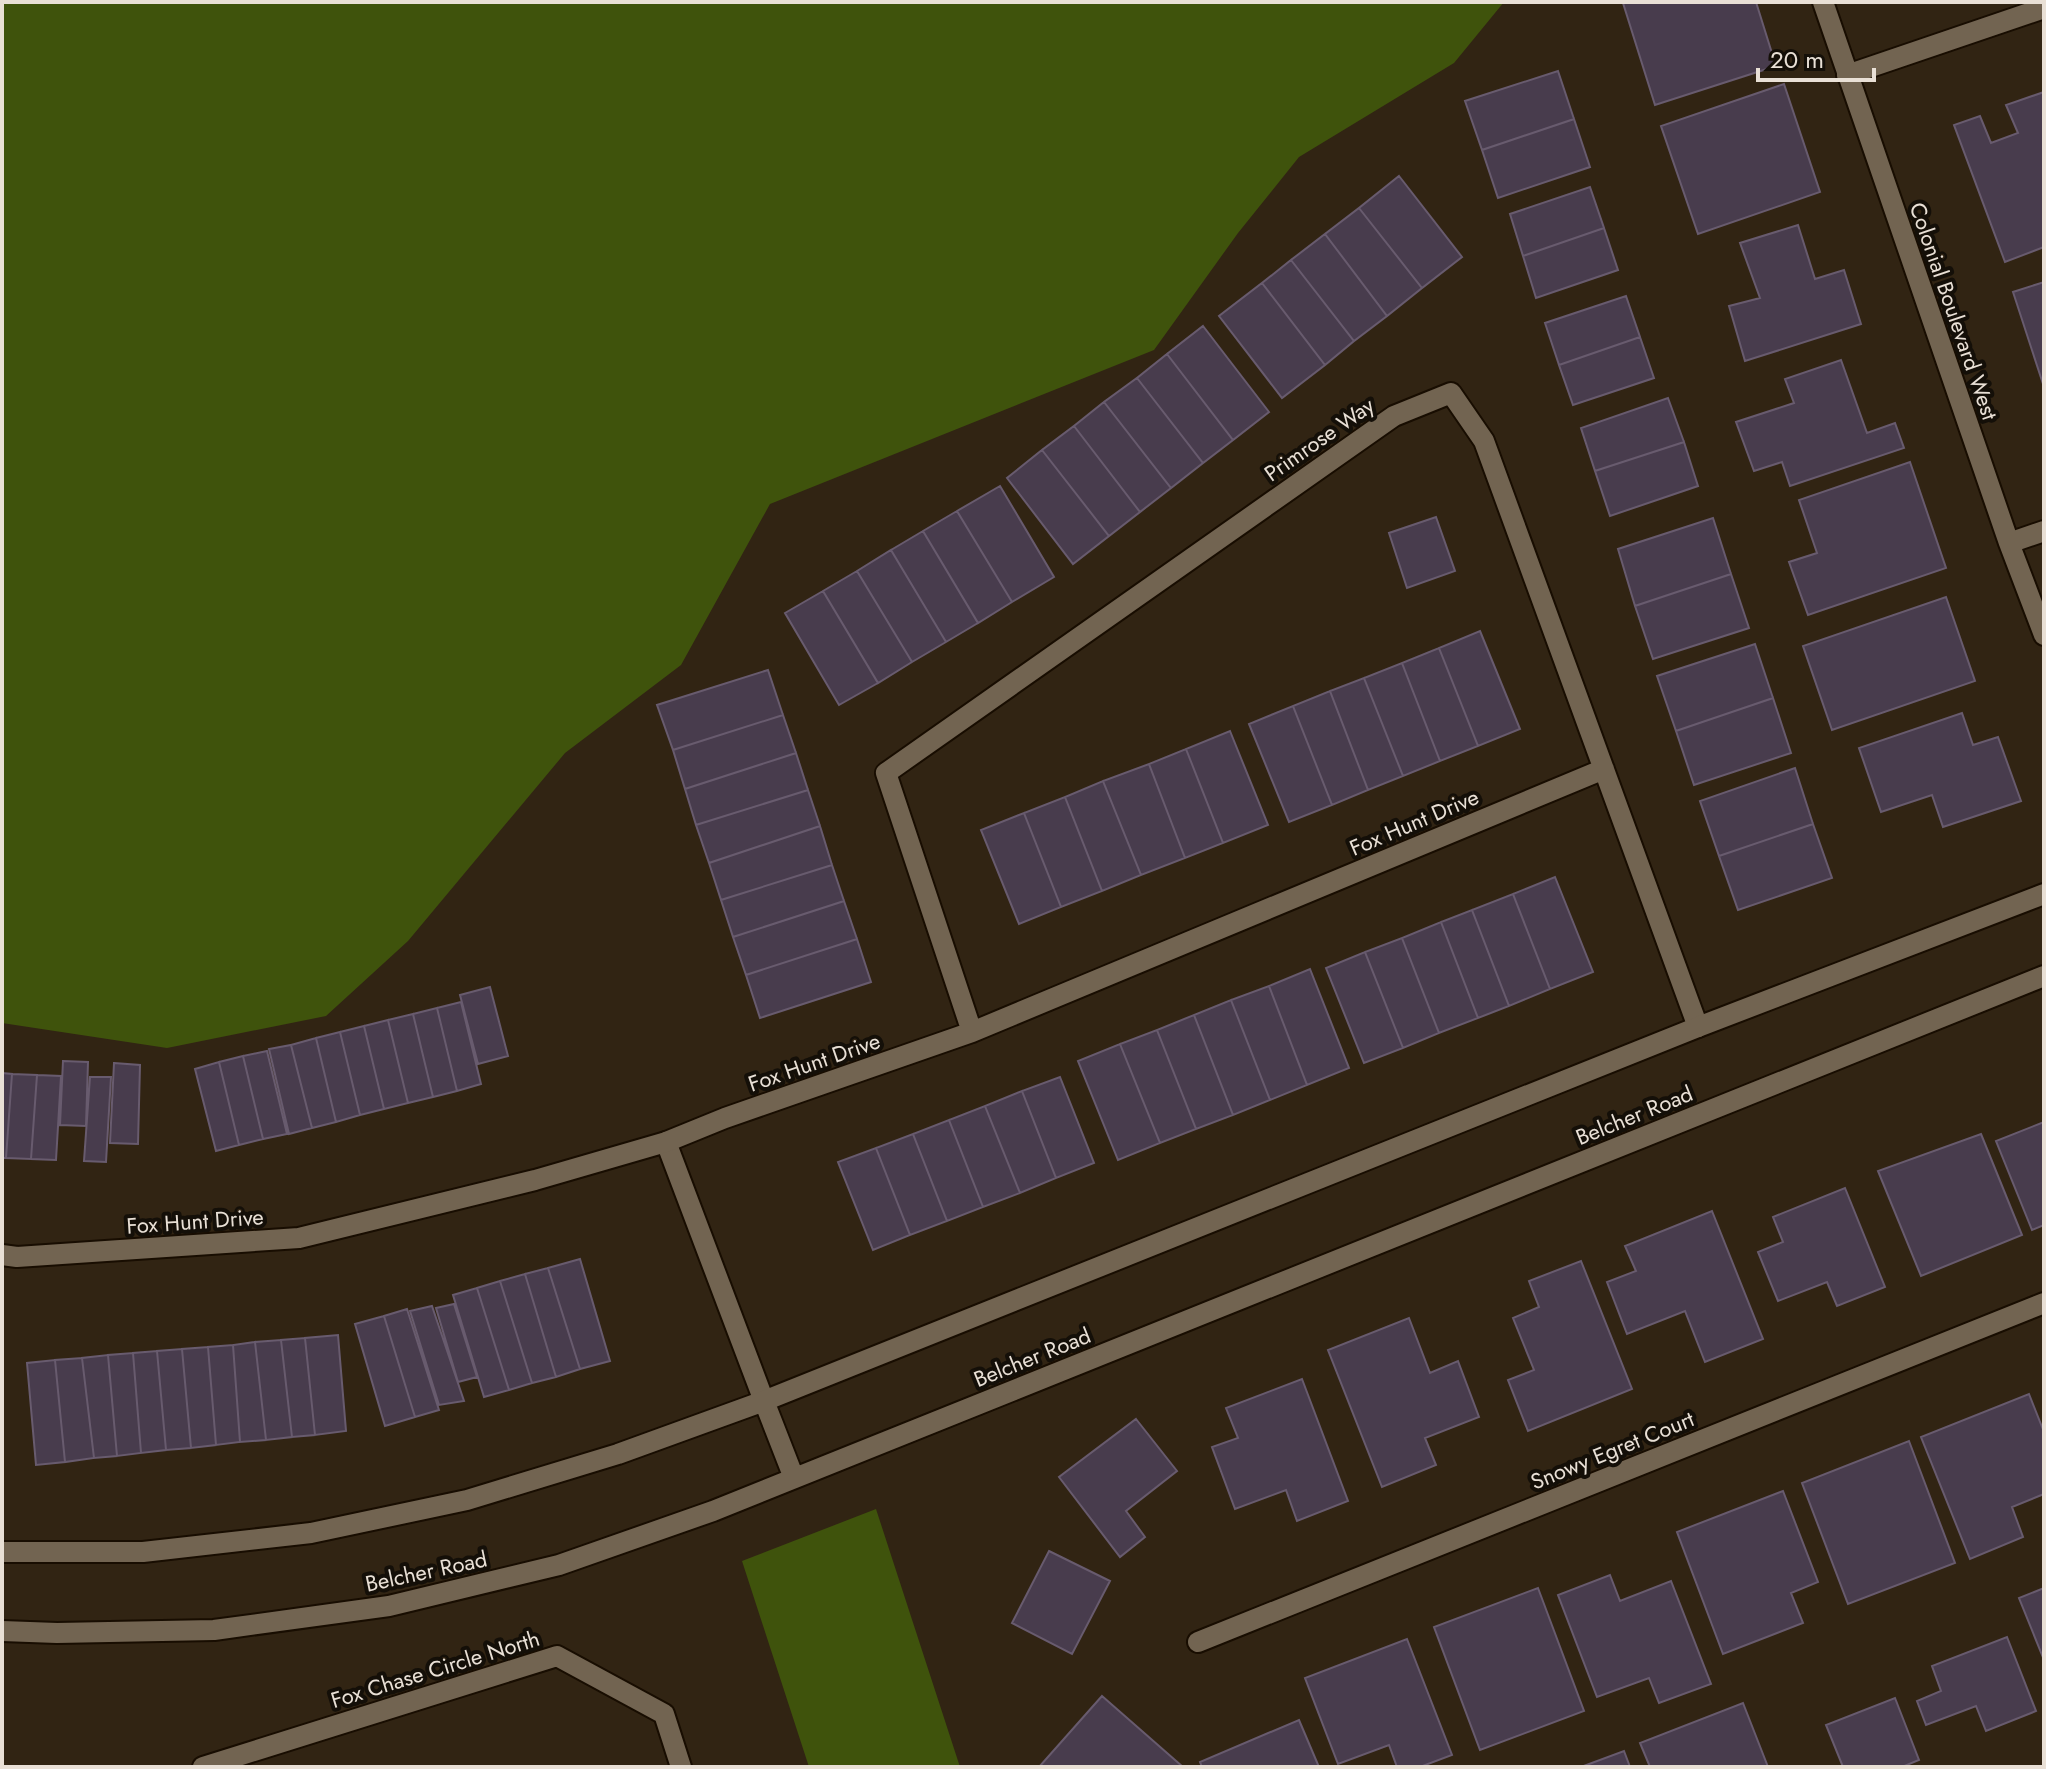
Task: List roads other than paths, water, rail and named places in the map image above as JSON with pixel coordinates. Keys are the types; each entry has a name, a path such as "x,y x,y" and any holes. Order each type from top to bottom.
{"street":[{"name":"Colonial Boulevard West","path":"1823,2 2009,543 2044,635"},
{"path":"1847,75 2044,8"},
{"name":"Primrose Way","path":"972,1032 886,773 1394,416 1451,393 1484,441 1698,1027"},
{"path":"2009,543 2044,531"},
{"name":"Fox Hunt Drive","path":"2,1255 17,1257 299,1238 535,1180 666,1142 725,1118 972,1032 1604,769"},
{"path":"2,1555 143,1552 311,1533 467,1500 618,1454 764,1401 1698,1027 2044,894"},
{"name":"Belcher Road","path":"2,1631 214,1630 389,1606 559,1565 713,1511 2044,976"},
{"path":"666,1142 794,1478"},
{"name":"Snowy Egret Court","path":"1198,1642 2044,1303"},
{"name":"Fox Chase Circle North","path":"203,1767 557,1656 664,1714 681,1767"}]}
